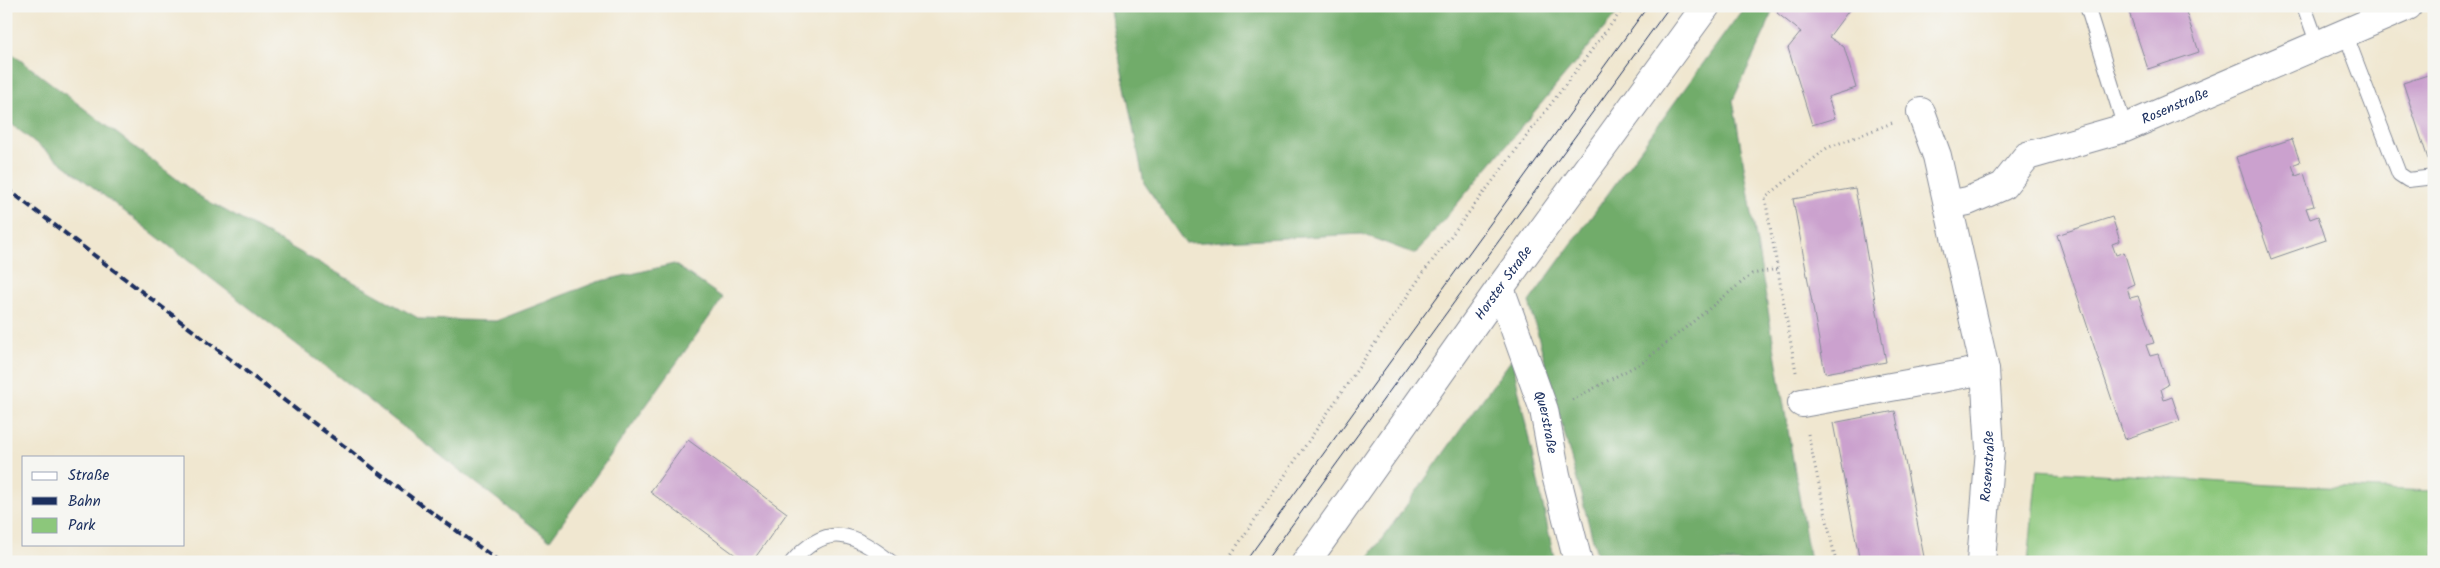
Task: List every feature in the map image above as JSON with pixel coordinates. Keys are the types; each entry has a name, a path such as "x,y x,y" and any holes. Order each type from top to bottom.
{"street":[{"name":"Horster Straße","path":"1306,562 1500,288 1706,6"},
{"name":"Rosenstraße","path":"1948,205 1968,201 2003,186 2028,156 2125,128 2408,6"},
{"name":"Rosenstraße","path":"1921,112 1937,156 1985,370 1990,449 1982,562"},
{"name":"Querstraße","path":"1500,288 1544,410 1556,475 1578,562"},
{"path":"1802,403 1985,370"}],"lane":[{"path":"2087,6 2125,128"},
{"path":"2304,6 2318,45"},
{"path":"2346,33 2400,174 2408,180 2434,177"},
{"path":"792,562 804,549 821,537 848,536 870,546 891,562"}],"path":[{"path":"1226,562 1423,274 1626,6"},
{"path":"1836,562 1802,403 1765,198 1827,148 1921,112"},
{"path":"1544,410 1593,390 1643,362 1752,274 1778,269"}],"green space":[{"path":"1109,6 1623,6 1415,254 1362,234 1185,243 1144,183"},
{"path":"1745,6 1769,6 1773,9 1766,29 1733,100 1810,562 1599,562 1529,302"},
{"path":"6,49 199,196 420,319 496,321 597,282 674,264 723,298 550,540 6,120"},
{"path":"1512,359 1555,562 1365,562 1475,410"},
{"path":"2037,470 2271,485 2434,491 2434,562 2028,562"}],"building":[{"path":"1782,6 1852,6 1829,37 1844,47 1856,88 1828,97 1835,118 1812,125 1788,48 1801,32 1777,13"},
{"path":"2127,6 2184,6 2199,52 2148,69"},
{"path":"2434,73 2434,157 2428,159 2403,83"},
{"path":"2292,139 2300,162 2292,165 2296,176 2304,173 2314,206 2306,208 2310,219 2318,216 2326,240 2271,259 2236,157"},
{"path":"1855,188 1886,362 1825,373 1793,199"},
{"path":"2112,217 2120,241 2112,244 2116,255 2124,252 2134,284 2127,287 2130,298 2138,296 2154,343 2146,345 2150,356 2158,354 2168,385 2161,389 2164,400 2172,397 2180,421 2125,439 2057,235"},
{"path":"1895,411 1925,562 1860,562 1833,423"},
{"path":"688,440 787,513 752,562 745,562 650,492"},
{"path":"868,554 879,562 863,562"}],"tram line":[{"path":"1245,562 1648,6"},
{"path":"1265,562 1670,6"}],"railway":[{"path":"6,188 416,501 500,562"}]}
